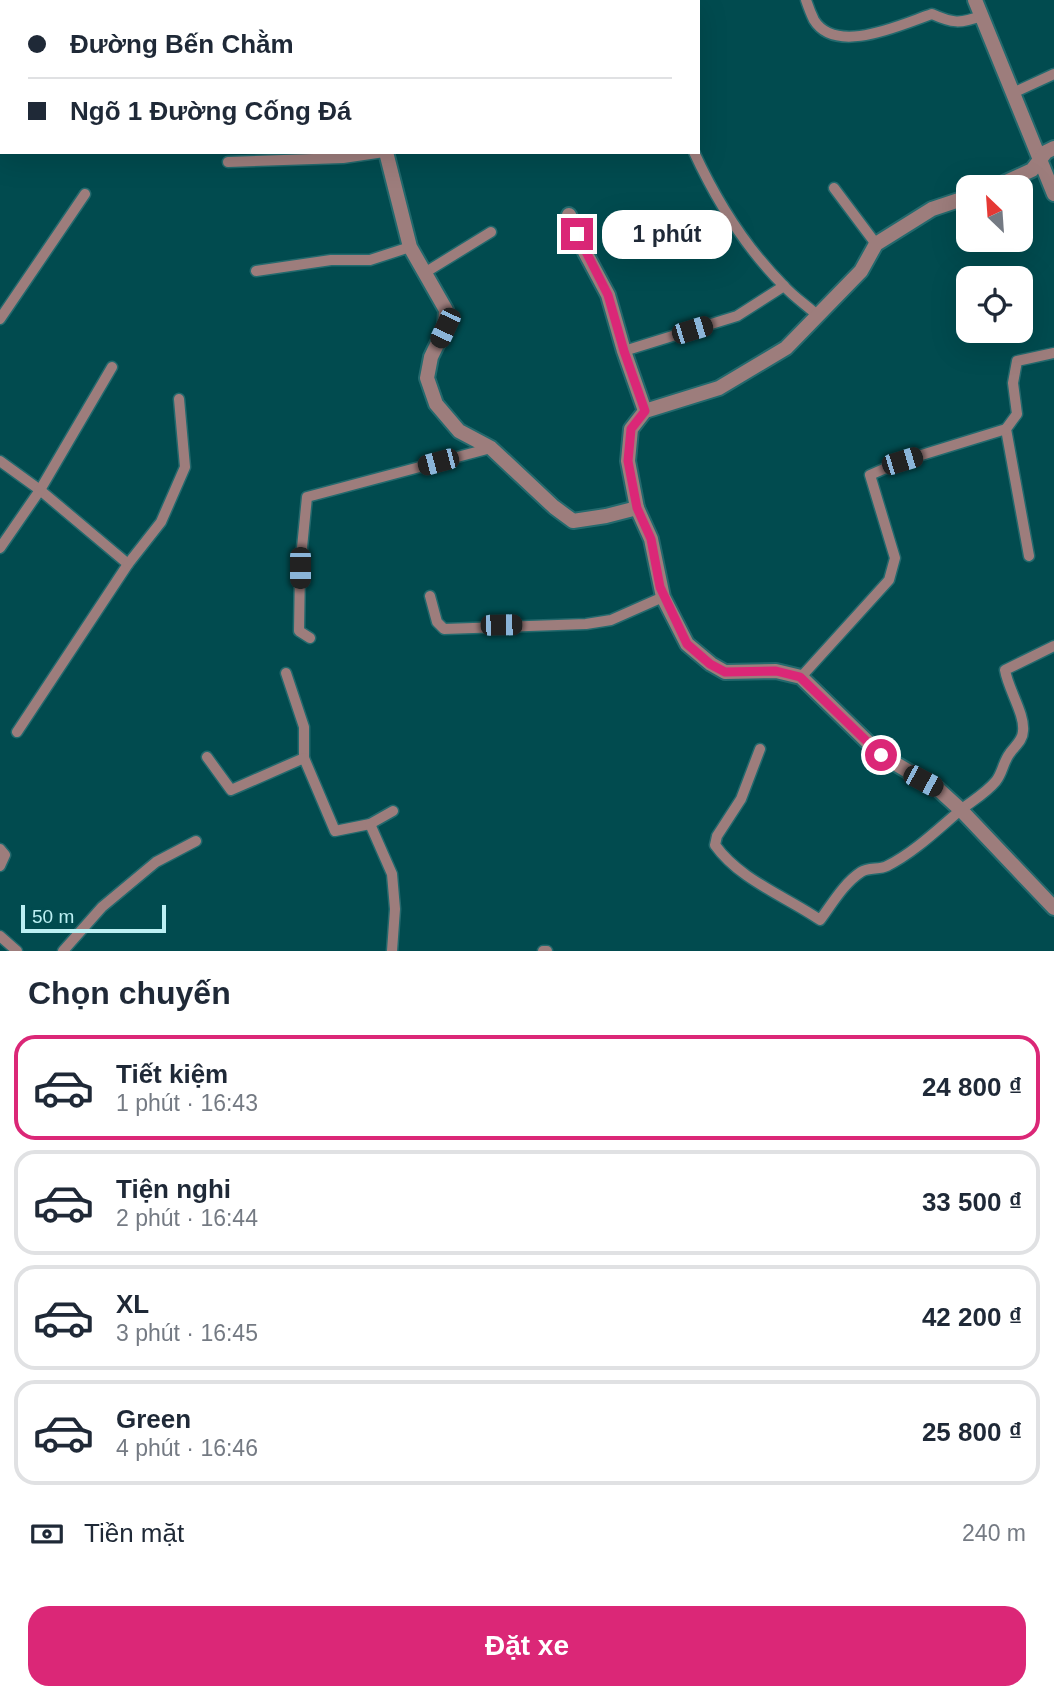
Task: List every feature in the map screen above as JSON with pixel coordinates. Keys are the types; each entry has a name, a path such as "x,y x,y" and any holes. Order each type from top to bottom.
{"street":[{"path":"975,0 1054,194"},
{"path":"1021,175 1032,170 1040,158 1054,149"},
{"path":"386,154 410,247 446,310 445,328 431,357 427,378 436,404 459,430 491,448 554,507 573,521 637,508"},
{"path":"956,201 932,209 876,244 861,271 786,348 719,388 645,411 631,429 628,461 637,508 651,539 663,597 687,644 710,664 725,672 776,671 800,677 881,755 938,789 1051,901"},
{"path":"569,215 608,295 645,411"}],"lane":[{"path":"806,0 815,23 839,38 875,33 932,14 950,22 967,22 981,16"},
{"path":"1013,93 1054,74"},
{"path":"228,162 343,158 371,154"},
{"path":"695,154 719,201 755,251 784,286 817,315"},
{"path":"834,188 876,244"},
{"path":"0,318 85,194"},
{"path":"426,272 491,232"},
{"path":"256,271 331,260 370,260 410,247"},
{"path":"624,351 737,316 784,286"},
{"path":"800,677 889,580 895,558 870,475 902,461 1006,429 1017,414 1013,383 1017,361 1054,354"},
{"path":"0,548 40,490 112,367"},
{"path":"17,732 128,564 160,523 185,467 179,399"},
{"path":"1006,429 1025,521 1029,556"},
{"path":"310,638 299,631 300,568 307,497 491,448"},
{"path":"0,461 40,490 128,564"},
{"path":"430,596 437,622 444,629 598,622 611,620 663,597"},
{"path":"760,749 741,799 717,836 715,845 722,856 743,873 820,920 855,877 867,869 892,863 985,794 994,784 1003,772 1008,755 1023,735 1023,721 1013,699 1005,670 1054,646"},
{"path":"286,673 304,727 304,758 335,831 370,824 394,811"},
{"path":"208,757 231,790 304,758"},
{"path":"370,824 393,874 395,909 392,951"},
{"path":"63,951 102,907 156,862 196,841"},
{"path":"0,849 5,855 0,866"},
{"path":"0,936 17,951"}],"route":[{"path":"577,234 608,295 645,411 631,429 628,461 637,508 651,539 663,597 687,644 710,664 725,672 776,671 800,677 881,755"}]}
